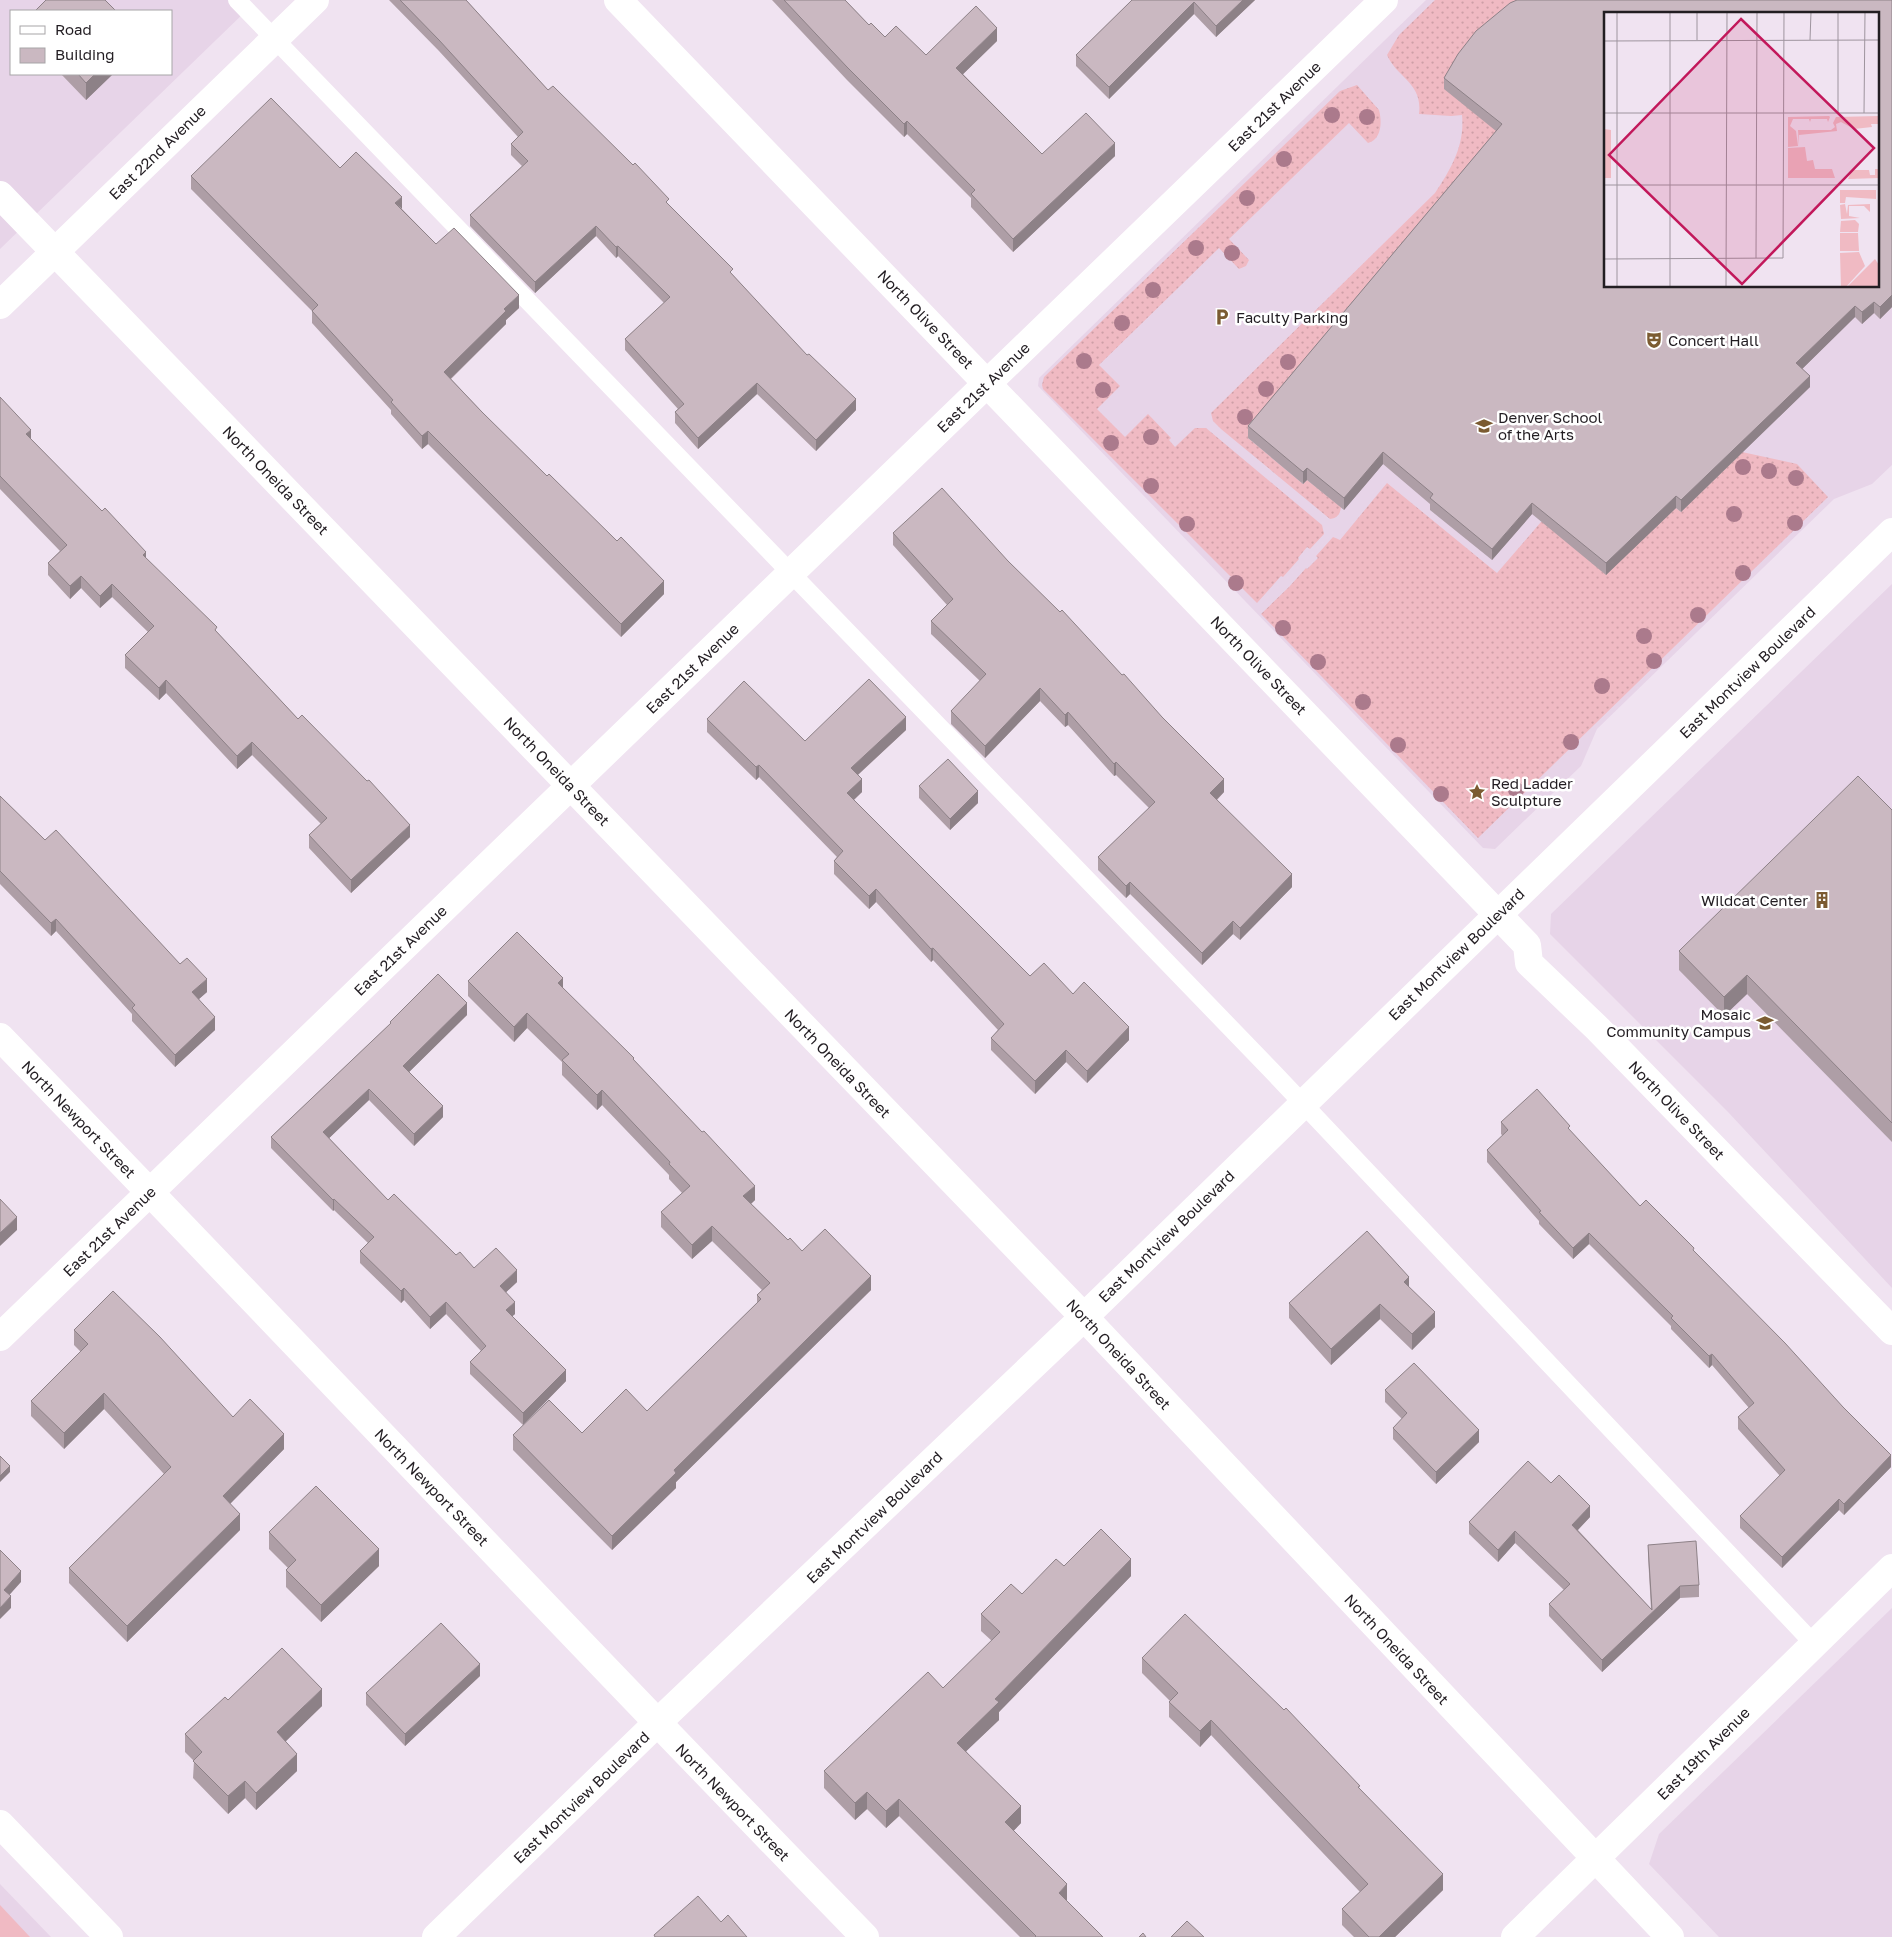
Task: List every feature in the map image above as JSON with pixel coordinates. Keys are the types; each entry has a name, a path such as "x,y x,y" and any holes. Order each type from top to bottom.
{"street":[{"name":"East 22nd Avenue","path":"0,305 315,0"},
{"name":"North Olive Street","path":"618,0 1527,945 1529,963 1598,1029 1892,1331"},
{"name":"East 21st Avenue","path":"0,1337 1382,1"},
{"name":"North Oneida Street","path":"0,195 1084,1316 1594,1859 1670,1937"},
{"name":"East Montview Boulevard","path":"436,1937 656,1723 1084,1316 1892,532"},
{"name":"North Newport Street","path":"0,1037 150,1191 656,1723 865,1937"},
{"name":"East 19th Avenue","path":"1514,1937 1892,1568"},
{"path":"0,1824 110,1937"}],"lane":[{"path":"237,0 1303,1103 1814,1644"}],"shaded area":[{"path":"0,0 237,0 247,10 0,249"},
{"name":"Denver School of the Arts","path":"1426,0 1892,0 1892,465 1872,484 1834,499 1597,729 1581,766 1495,849 1483,848 1038,386 1039,378"},
{"path":"1435,0 1540,0 1502,136 1248,438 1303,484 1307,480 1341,507 1338,516 1330,519 1221,429 1213,421 1211,413 1435,193 1446,175 1459,147 1462,115 1419,114 1417,95 1391,63 1387,55 1399,35"},
{"path":"1357,85 1379,110 1381,124 1376,138 1368,143 1349,123 1229,239 1249,260 1246,266 1239,269 1219,248 1099,365 1120,386 1097,409 1125,437 1148,414 1171,438 1169,440 1175,447 1195,428 1206,428 1322,525 1324,534 1310,549 1307,547 1283,577 1281,576 1257,603 1043,389 1042,385 1044,377 1340,91"},
{"path":"1742,452 1797,464 1828,497 1478,838 1261,614 1318,558 1316,556 1333,537 1340,540 1387,483 1497,573 1541,522 1676,508 1681,512"},
{"name":"Mosaic Community Campus","path":"1892,584 1892,1288 1728,1112 1550,934 1551,914"},
{"path":"1892,1608 1892,1937 1719,1937 1649,1864 1659,1834"},
{"path":"0,1884 51,1937 0,1937"},
{"path":"0,1905 30,1937 0,1937"}],"building":[{"path":"46,0 105,0 115,10 36,10"},
{"path":"400,0 466,0 548,90 553,86 633,165 635,163 669,199 666,202 733,269 730,272 807,355 809,354 856,399 816,440 757,383 698,438 675,412 684,404 625,339 670,297 618,246 616,247 596,226 535,282 470,215 528,161 511,144 523,132"},
{"path":"784,0 845,0 869,25 871,23 885,37 896,26 926,55 976,6 997,28 956,68 1042,154 1086,113 1115,143 1013,239 971,194 975,190 907,121 904,124"},
{"path":"1132,0 1243,0 1216,26 1194,2 1109,87 1076,55"},
{"path":"1517,0 1892,0 1892,295 1880,307 1874,302 1862,312 1855,306 1796,363 1810,376 1681,500 1676,496 1606,563 1532,503 1492,549 1430,498 1433,494 1383,452 1344,498 1307,468 1303,472 1248,426 1502,124 1444,78 1458,54 1476,31 1510,3"},
{"path":"79,75 94,75 86,83"},
{"path":"271,98 340,168 356,152 402,197 395,203 436,244 454,228 519,295 504,309 506,311 444,372 547,476 549,474 617,541 621,537 664,581 621,624 428,431 422,436 391,402 393,400 312,311 318,305 191,176"},
{"path":"0,397 31,430 26,434 102,511 105,508 146,552 143,555 217,627 215,630 298,719 302,715 367,781 369,780 410,825 351,880 309,835 327,818 252,742 237,756 166,680 159,688 125,655 154,626 112,584 100,596 81,576 70,586 48,563 67,545 0,476"},
{"path":"942,488 1008,561 1060,612 1062,610 1122,675 1124,674 1162,717 1224,779 1210,793 1292,874 1240,928 1233,921 1202,953 1130,882 1126,886 1098,857 1155,802 1116,762 1114,764 1068,712 1065,715 1040,688 985,746 951,711 986,674 931,621 953,599 893,533"},
{"path":"869,679 906,717 851,768 862,779 847,793 1030,976 1044,963 1073,994 1084,982 1129,1027 1087,1071 1066,1050 1035,1081 991,1038 1004,1024 876,889 869,896 834,861 843,851 759,765 756,767 707,719 744,681 805,741"},
{"path":"948,759 978,791 950,819 919,786"},
{"name":"Wildcat Center","path":"1858,776 1892,810 1892,1123 1747,975 1724,997 1679,951"},
{"path":"0,796 45,840 56,830 180,964 187,958 207,979 192,992 215,1017 175,1055 132,1008 135,1005 56,919 51,923 0,871"},
{"path":"517,932 563,978 558,983 634,1058 755,1186 743,1196 788,1240 790,1238 802,1251 825,1229 871,1276 674,1470 676,1473 612,1536 513,1435 549,1400 582,1433 626,1389 647,1411 761,1299 757,1295 770,1283 712,1226 692,1245 661,1212 690,1186 669,1164 670,1162 602,1090 597,1095 562,1060 569,1054 527,1013 514,1027 468,981"},
{"path":"438,974 467,1003 403,1066 443,1106 414,1134 369,1089 323,1132 388,1200 394,1194 456,1255 460,1252 474,1268 496,1248 517,1270 500,1286 515,1302 506,1310 566,1370 523,1413 470,1362 486,1346 446,1302 430,1317 404,1288 401,1291 360,1251 374,1237 333,1200 271,1137 391,1023"},
{"path":"1537,1089 1570,1126 1568,1128 1640,1206 1646,1200 1891,1455 1844,1504 1839,1499 1782,1557 1740,1516 1785,1470 1738,1417 1754,1403 1712,1354 1709,1356 1671,1318 1673,1316 1589,1233 1573,1248 1539,1212 1541,1211 1487,1150 1508,1130 1501,1122"},
{"path":"0,1199 17,1217 0,1233"},
{"path":"1367,1231 1409,1277 1404,1282 1435,1312 1412,1334 1380,1304 1331,1349 1289,1303"},
{"path":"113,1291 160,1337 233,1417 250,1399 284,1434 223,1496 240,1514 127,1626 69,1568 171,1467 104,1393 64,1433 31,1401 88,1344 74,1330"},
{"path":"1414,1363 1479,1430 1436,1472 1393,1428 1407,1413 1385,1390"},
{"path":"0,1456 10,1466 0,1476"},
{"path":"1528,1461 1551,1483 1559,1475 1590,1506 1572,1525 1652,1610 1648,1545 1696,1541 1699,1585 1680,1586 1602,1660 1549,1604 1570,1584 1515,1531 1498,1550 1469,1522"},
{"path":"316,1486 379,1549 321,1605 286,1570 296,1560 269,1532"},
{"path":"1101,1529 1131,1559 995,1699 999,1702 957,1743 1021,1806 1005,1822 1067,1884 1059,1893 1103,1937 1035,1937 899,1799 886,1811 867,1792 855,1803 824,1771 928,1672 943,1688 1000,1632 981,1614 1011,1584 1022,1594 1056,1559 1064,1566"},
{"path":"0,1550 21,1571 4,1590 11,1596 0,1608"},
{"path":"1185,1614 1284,1710 1286,1708 1360,1786 1358,1787 1443,1874 1379,1937 1369,1937 1342,1909 1368,1884 1211,1720 1200,1731 1169,1702 1178,1693 1142,1658"},
{"path":"441,1623 480,1664 405,1734 366,1693"},
{"path":"282,1648 322,1689 277,1732 297,1754 256,1793 245,1781 228,1796 193,1761 202,1752 185,1734 225,1697 228,1700"},
{"path":"698,1896 721,1922 728,1915 747,1937 655,1937 654,1935"},
{"path":"1187,1921 1204,1937 1171,1937"}],"place":[{"name":"Faculty Parking","path":"1222,317"},
{"name":"Concert Hall","path":"1654,340"},
{"name":"Denver School of the Arts","path":"1484,426"},
{"name":"Red Ladder Sculpture","path":"1477,792"},
{"name":"Wildcat Center","path":"1822,900"},
{"name":"Mosaic Community Campus","path":"1765,1023"}]}
